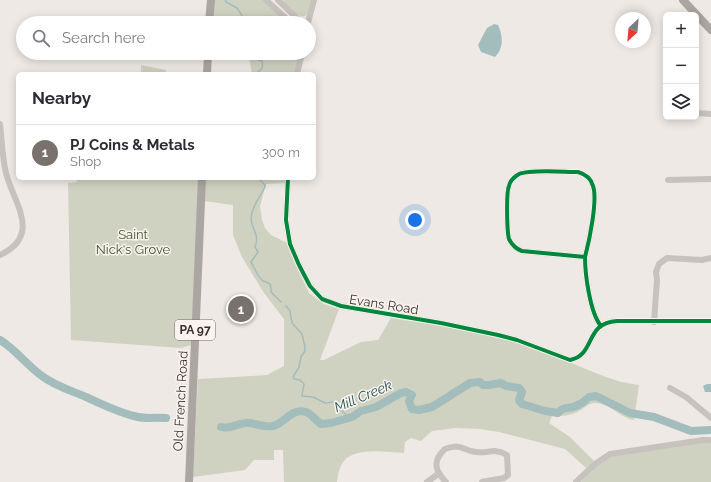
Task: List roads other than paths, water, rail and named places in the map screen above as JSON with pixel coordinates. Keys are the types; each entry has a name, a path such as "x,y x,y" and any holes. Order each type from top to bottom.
{"main road":[{"path":"210,16 211,0"},
{"path":"683,0 711,30"},
{"path":"207,72 208,60"},
{"name":"Old French Road","path":"189,482 202,180"}],"street":[{"path":"266,0 283,16"},
{"path":"278,0 295,16"},
{"path":"310,16 314,0"},
{"path":"297,72 300,60"},
{"path":"699,113 711,114"},
{"path":"0,124 2,154 6,174 21,210 23,221 21,233 16,242 7,251 0,255"},
{"path":"586,257 527,252 513,246 509,236 508,212 508,186 513,179 524,172 571,172 582,173 590,180 594,187 594,200 586,257 586,274 590,299 595,315 601,326 614,322 711,321"},
{"name":"Evans Road","path":"288,180 286,220 290,244 310,286 322,299 340,306 441,323 498,335 517,340 570,360 577,358 585,351 594,332 601,326"},
{"path":"668,180 711,180"},
{"path":"654,322 657,280 656,272 659,264 667,258 702,260 711,258"},
{"path":"670,388 686,397 711,418"},
{"path":"576,482 595,464 610,454 711,440"},
{"path":"446,482 438,474 436,467 439,456 445,449 459,446 476,452 496,450 508,457 509,473 506,477 482,482"},
{"path":"427,482 438,474"}],"water":[{"path":"494,24 498,25 502,42 500,50 495,57 481,52 478,45 487,28"},
{"path":"711,384 711,392 705,392 703,386"}],"waterway":[{"path":"225,0 237,8 242,16"},
{"path":"258,60 262,61 262,69 258,72"},
{"path":"260,180 265,187 251,215 257,239 255,247 258,252 251,262 263,281 269,283 271,292 281,302"},
{"path":"286,306 290,311 292,323 302,334 305,347 299,367 293,377 294,379 300,380 304,384 302,396 313,397 325,403 334,402 337,405 337,409 340,409 349,417"},
{"name":"Mill Creek","path":"0,340 47,380 124,413 145,418 166,418"},
{"name":"Mill Creek","path":"221,427 228,428 244,423 273,426 292,414 301,411 308,413 321,424 331,423 352,417 361,411 376,407 401,393 406,392 412,395 409,401 412,409 419,410 432,407 470,383 480,382 483,385 501,383 506,386 519,388 522,392 519,400 522,404 545,411 558,413 564,408 573,407 589,397 596,396 630,413 654,417 691,431 711,430"}],"place":[{"name":"PJ Coins & Metals","path":"241,309"}],"park label":[{"name":"Saint Nick's Grove","path":"133,242"}]}
